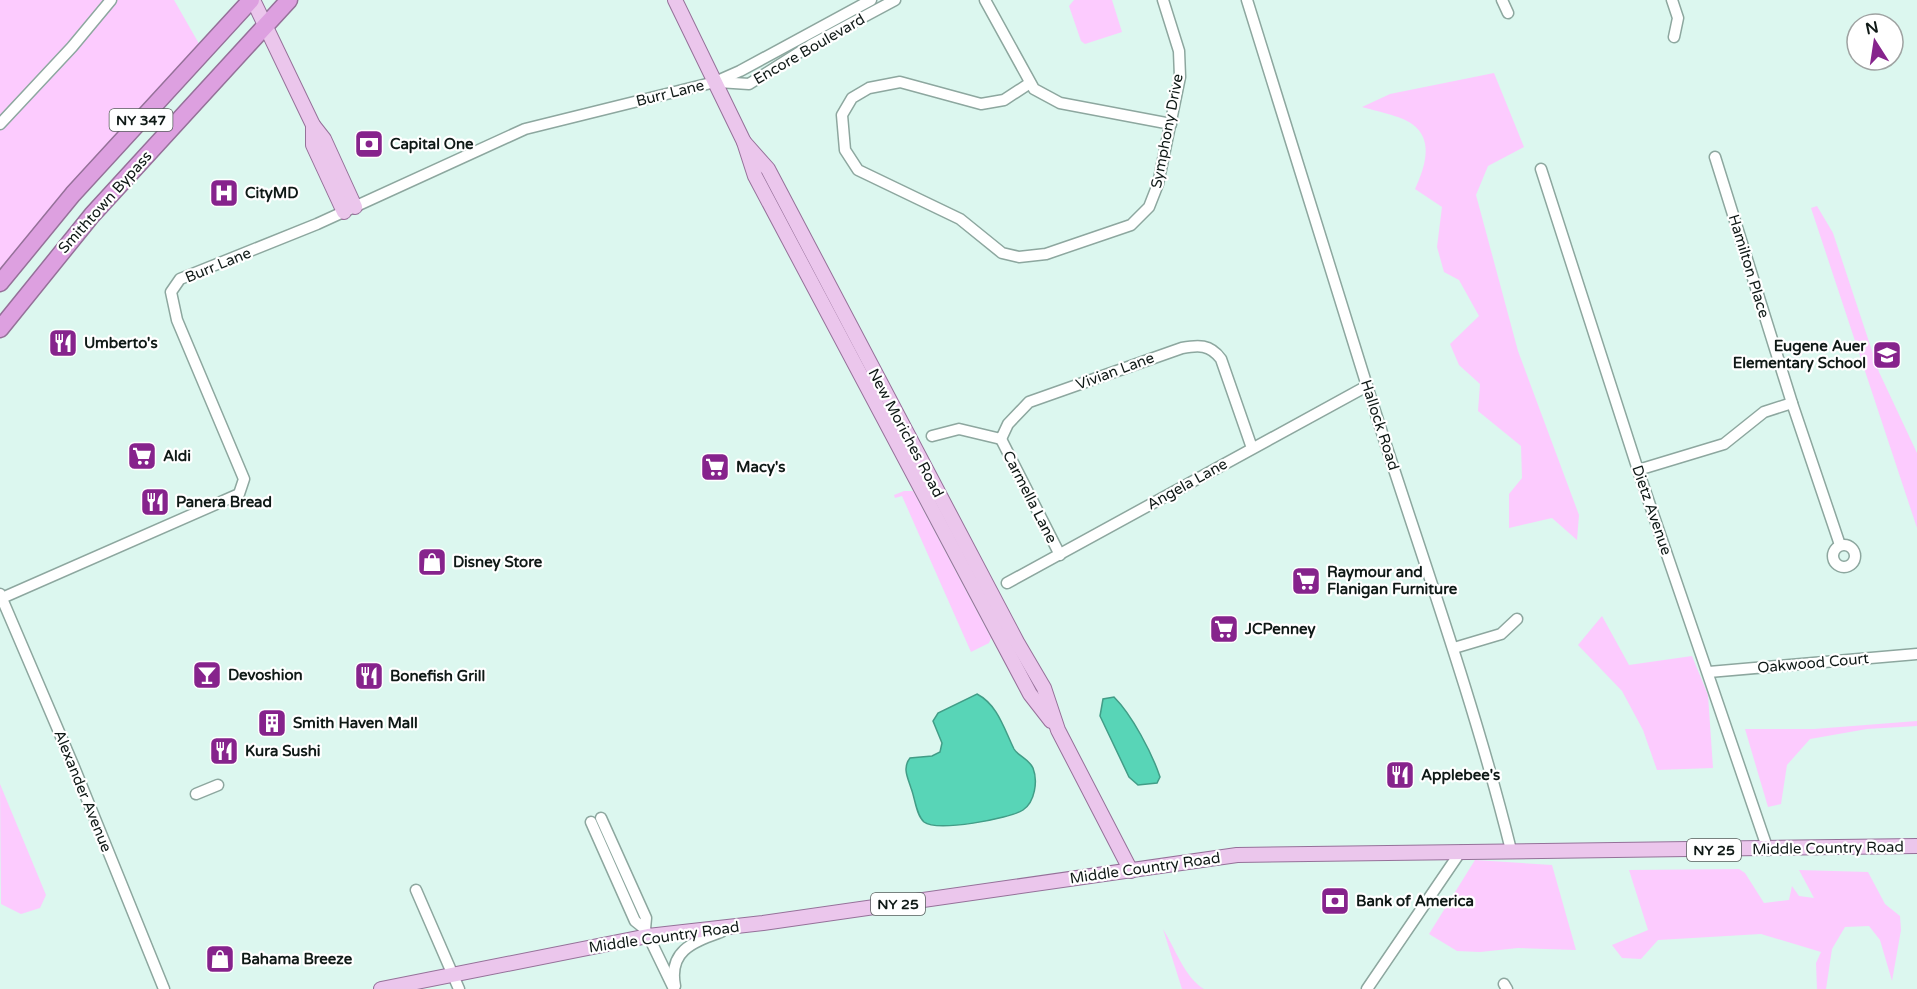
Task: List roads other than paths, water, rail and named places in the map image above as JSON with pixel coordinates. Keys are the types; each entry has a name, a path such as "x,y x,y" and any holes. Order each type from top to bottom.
{"highway":[{"name":"Smithtown Bypass","path":"0,284 73,194 252,0"},
{"name":"Smithtown Bypass","path":"0,329 72,238 289,0"}],"main road":[{"path":"252,0 313,126 324,139 350,209"},
{"name":"New Moriches Road","path":"675,0 744,142 755,176 1030,694 1058,730 1131,871"},
{"name":"Middle Country Road","path":"381,989 646,933 736,926 1211,858 1268,853 1768,850 1917,846"}],"street":[{"path":"0,124 72,47 111,0"},
{"name":"Encore Boulevard","path":"715,82 740,71 871,0"},
{"name":"Encore Boulevard","path":"715,82 749,84 811,45 895,0"},
{"path":"985,0 1034,89 1060,103 1171,124"},
{"name":"Symphony Drive","path":"1030,83 1004,100 981,104 900,82 869,88 852,98 842,115 845,150 858,171 960,219 1002,253 1019,257 1046,254 1131,225 1149,207 1158,184 1180,77 1179,51 1163,0"},
{"name":"Hallock Road","path":"1247,0 1367,386 1489,760 1511,850"},
{"path":"1502,0 1508,13"},
{"path":"1672,0 1678,18 1674,37"},
{"name":"Burr Lane","path":"1,596 239,494 244,479 177,320 171,292 180,279 350,209 525,129 715,82"},
{"name":"Hamilton Place","path":"1715,157 1792,403 1840,545"},
{"name":"Dietz Avenue","path":"1541,169 1638,470 1768,850"},
{"name":"Vivian Lane","path":"1001,439 1008,424 1029,402 1182,348 1198,345 1212,349 1221,359 1252,448"},
{"name":"Angela Lane","path":"1007,583 1367,386"},
{"path":"1638,470 1724,444 1764,411 1792,403"},
{"path":"932,436 958,429 1001,439"},
{"name":"Carmella Lane","path":"1001,439 1060,555"},
{"name":"Alexander Avenue","path":"1,596 164,989"},
{"path":"1454,648 1501,634 1517,620"},
{"name":"Oakwood Court","path":"1709,672 1917,654"},
{"path":"196,794 218,785"},
{"path":"596,820 646,918 646,933 675,989"},
{"path":"1367,989 1461,851"},
{"path":"416,890 459,989"},
{"path":"675,989 674,977 678,957 683,950 692,942 736,926"}],"place":[{"name":"Capital One","path":"369,144"},
{"name":"CityMD","path":"224,193"},
{"name":"Umberto's","path":"63,343"},
{"name":"Eugene Auer Elementary School","path":"1887,355"},
{"name":"Aldi","path":"142,456"},
{"name":"Macy's","path":"715,467"},
{"name":"Panera Bread","path":"155,502"},
{"name":"Disney Store","path":"432,562"},
{"name":"Raymour and Flanigan Furniture","path":"1306,581"},
{"name":"JCPenney","path":"1224,629"},
{"name":"Devoshion","path":"207,675"},
{"name":"Bonefish Grill","path":"369,676"},
{"name":"Smith Haven Mall","path":"272,723"},
{"name":"Kura Sushi","path":"224,751"},
{"name":"Applebee's","path":"1400,775"},
{"name":"Bank of America","path":"1335,901"},
{"name":"Bahama Breeze","path":"220,959"}]}
